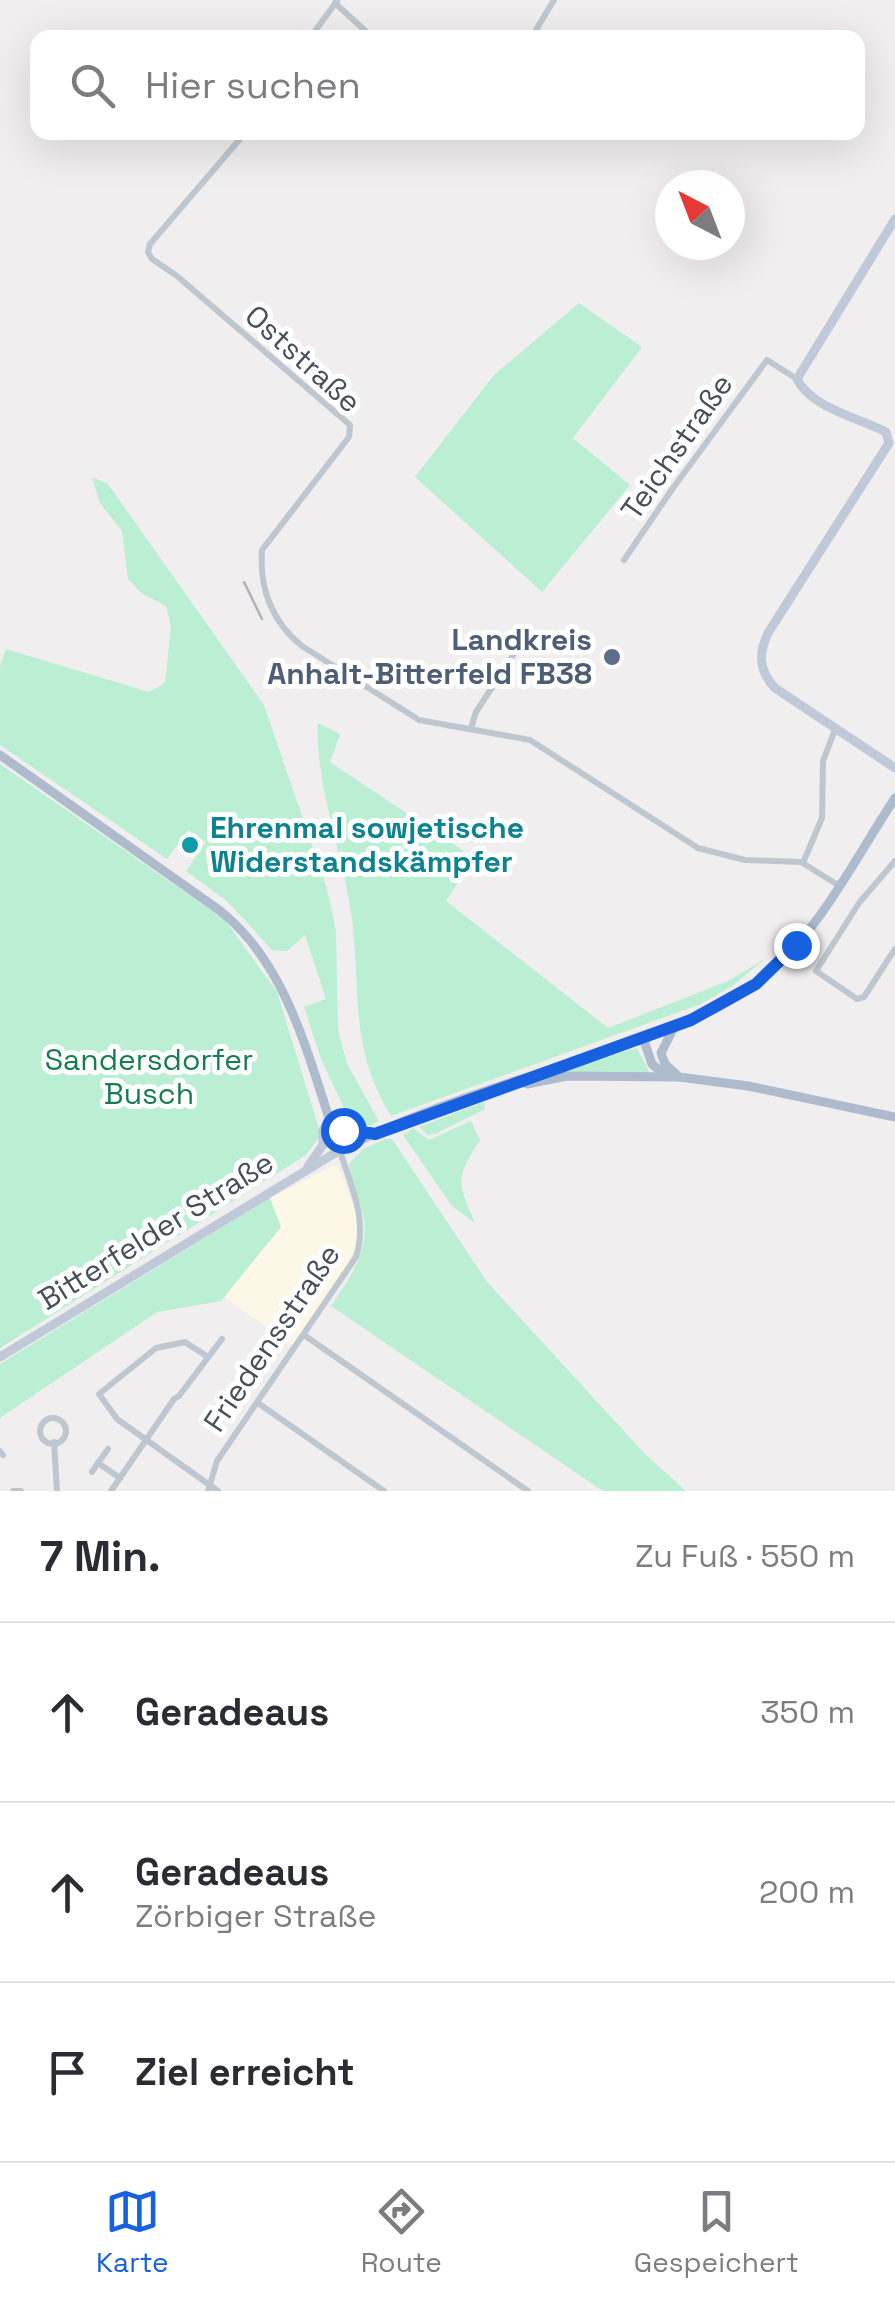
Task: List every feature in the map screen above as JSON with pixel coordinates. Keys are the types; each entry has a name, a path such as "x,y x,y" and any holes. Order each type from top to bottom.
{"main road":[{"path":"0,755 209,902 244,932 268,962 283,992 340,1150 400,1124 674,1027 716,1008 764,977 802,938 895,798"},
{"path":"674,1027 661,1053 674,1077"},
{"path":"643,1038 654,1067 674,1077"},
{"path":"504,1086 518,1087 566,1076 674,1077 748,1086 895,1117"},
{"path":"328,1119 350,1134 379,1133"}],"street":[{"path":"536,30 554,0"},
{"path":"316,30 336,2 365,30"},
{"name":"Oststraße","path":"239,140 150,244 148,252 350,425 349,437 262,550 263,586 276,618 294,640 394,706 428,723 518,736 543,746 698,848 744,860 803,862"},
{"path":"895,218 797,380 814,398 881,429 890,437 887,448 768,633 761,656 763,671 778,691 895,768"},
{"name":"Teichstraße","path":"624,560 767,360 797,380"},
{"path":"471,728 476,712 528,632"},
{"path":"836,727 822,761 824,813 803,862 838,885"},
{"path":"895,861 860,903 816,971 857,999 864,997 895,949"},
{"path":"307,1168 323,1146 328,1119"},
{"name":"Bitterfelder Straße","path":"0,1357 340,1150"},
{"name":"Friedensstraße","path":"209,1488 217,1461 350,1268 360,1241 360,1215 340,1150"},
{"path":"304,1335 528,1491"},
{"path":"111,1491 174,1399 222,1338"},
{"path":"208,1357 184,1342 156,1348 100,1391 99,1396 116,1419 218,1491"},
{"path":"258,1403 384,1491"},
{"path":"62,1419 66,1436 54,1442 44,1442 40,1426 45,1420 62,1419"},
{"path":"54,1442 56,1491"},
{"path":"92,1472 108,1448"},
{"path":"98,1463 120,1478"},
{"path":"14,1491 22,1491"}],"shaded area":[{"path":"337,1164 356,1212 357,1243 348,1265 293,1346 224,1297 280,1227 270,1198"}],"green space":[{"path":"579,303 642,347 573,438 630,485 542,592 415,477 494,375"},
{"path":"92,477 108,484 264,705 327,889 336,931 338,1029 347,1064 379,1121 372,1125 352,1125 321,1059 304,1007 326,999 305,935 287,951 272,950 227,901 186,871 206,842 188,830 167,859 0,745 0,666 6,649 149,692 165,683 171,626 166,606 141,593 128,579 122,531 100,503"},
{"path":"318,723 340,734 330,762 474,858 446,901 608,1028 728,981 766,958 732,986 701,1004 391,1116 367,1063 362,1038 350,906 324,791"},
{"name":"Sandersdorfer Busch","path":"0,764 225,920 277,992 321,1135 306,1155 0,1348"},
{"path":"637,1048 651,1075 554,1076 553,1072"},
{"path":"484,1102 485,1109 435,1134 428,1135 419,1127"},
{"path":"471,1121 480,1140 461,1181 475,1223 452,1206 403,1135 413,1128 429,1140"},
{"path":"392,1139 487,1282 645,1454 686,1491 603,1491 331,1306 358,1261 364,1237 362,1211 349,1164 363,1149"},
{"path":"270,1198 281,1227 221,1301 157,1312 0,1418 0,1364"}],"railway":[{"path":"244,582 262,619"}],"place":[{"name":"Landkreis Anhalt-Bitterfeld FB38","path":"612,657"},
{"name":"Ehrenmal sowjetische Widerstandskämpfer","path":"190,845"}],"route":[{"path":"343,1130 356,1135 375,1134 691,1020 756,984 796,945"}]}
